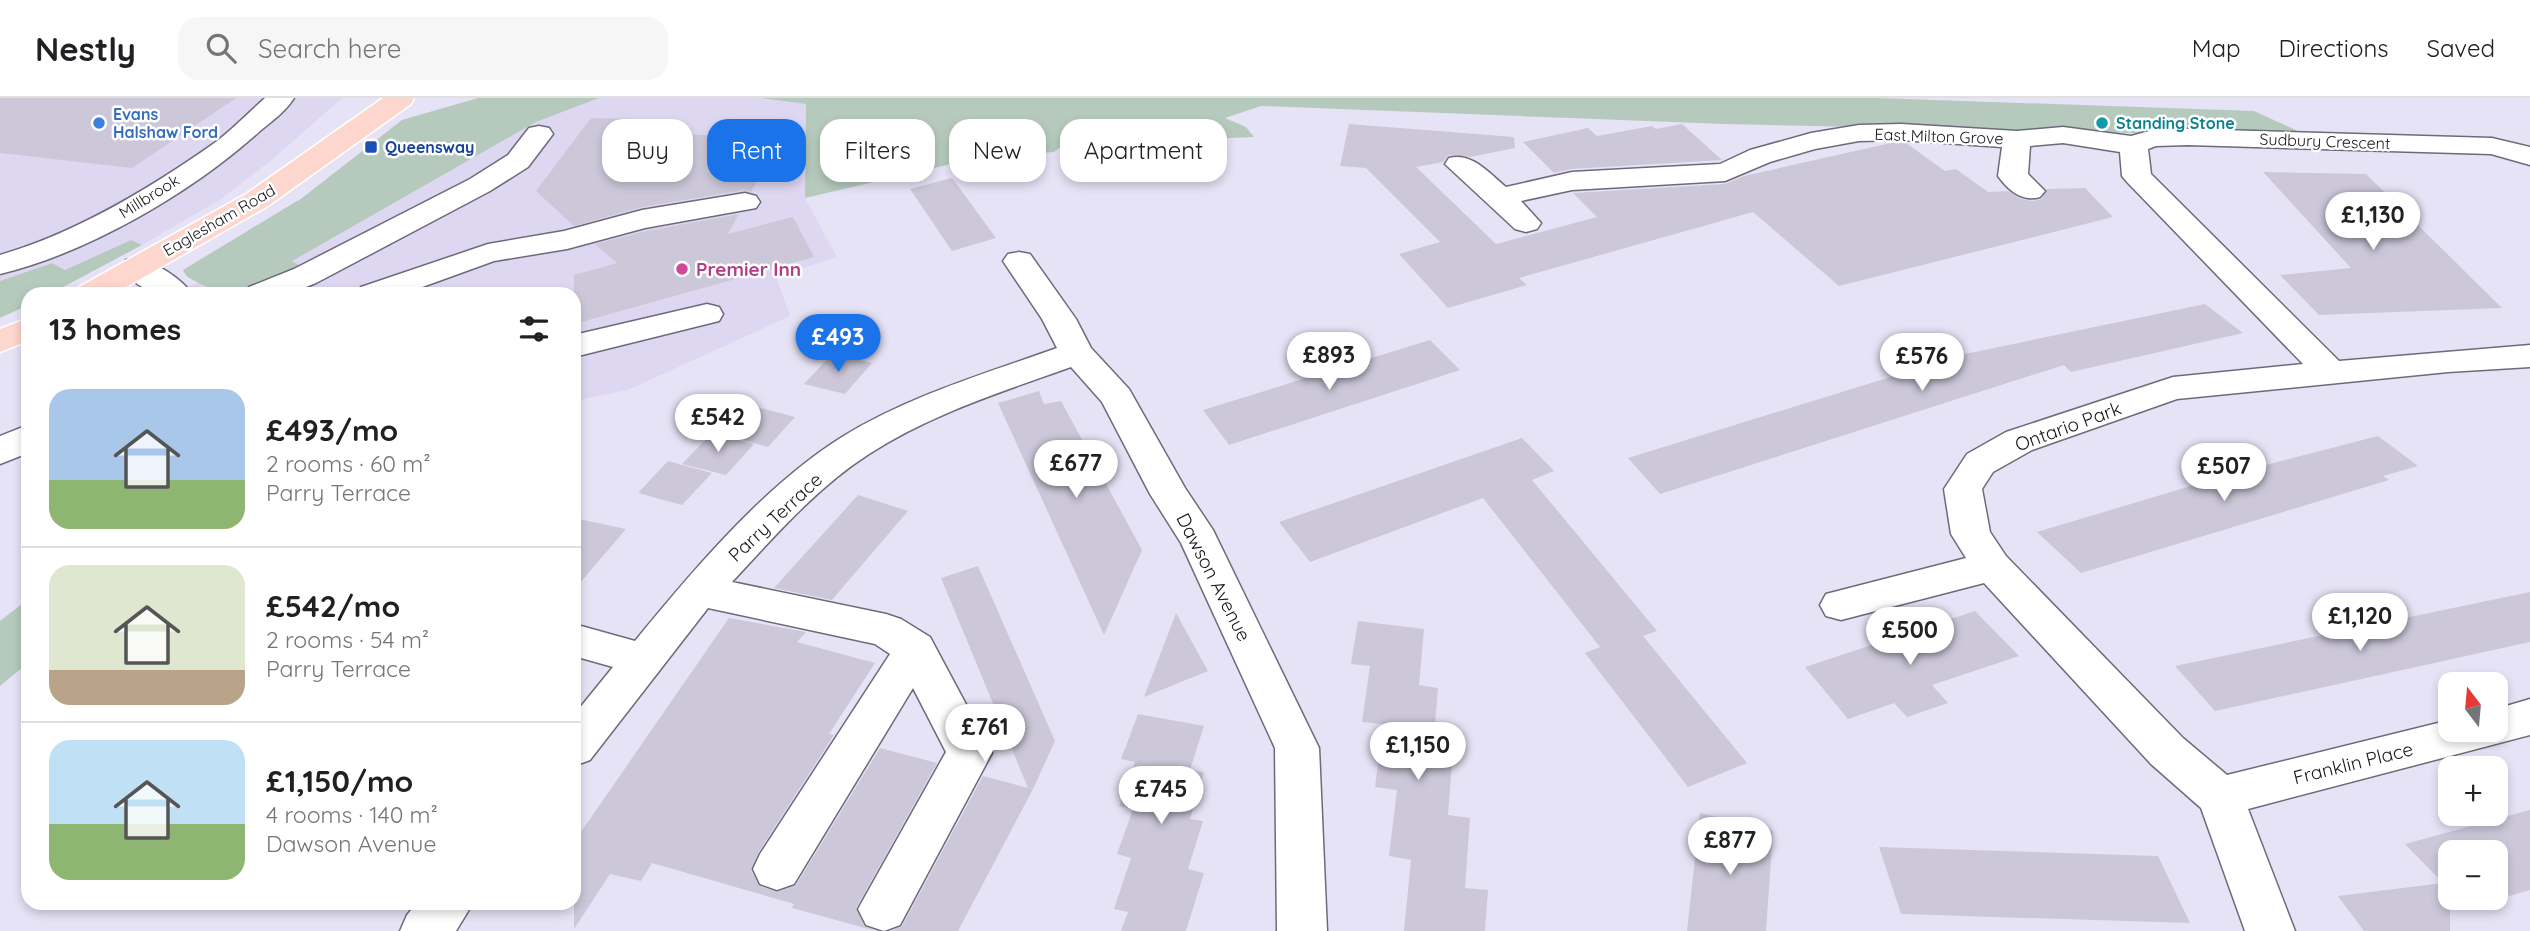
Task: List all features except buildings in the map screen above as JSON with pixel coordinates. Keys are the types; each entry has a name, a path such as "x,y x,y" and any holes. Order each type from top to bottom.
{"main road":[{"name":"Eaglesham Road","path":"343,139 381,98"},
{"name":"Eaglesham Road","path":"102,287 257,200 401,98"},
{"path":"0,342 21,332"}],"street":[{"name":"Millbrook","path":"15,261 121,215 224,149 281,98"},
{"name":"East Milton Grove","path":"1500,197 1572,181 1725,172 1760,156 1811,141 1859,133 1901,132 2017,139 2063,135 2133,145"},
{"path":"278,287 305,276 480,185 518,161 539,134"},
{"name":"Sudbury Crescent","path":"2133,145 2153,138 2188,137 2493,146 2530,156"},
{"path":"2017,139 2013,176 2030,191"},
{"path":"2133,145 2137,176 2331,373"},
{"path":"1459,164 1500,197 1526,223"},
{"path":"391,287 488,253 567,240 642,219 745,202"},
{"name":"Dawson Avenue","path":"1019,261 1059,319 1077,353 1117,397 1169,494 1199,540 1297,748 1303,931"},
{"path":"137,267 166,287"},
{"path":"416,278 435,287"},
{"path":"581,344 707,314"},
{"name":"Parry Terrace","path":"581,738 699,590 792,495 855,446 938,402 1077,353"},
{"name":"Ontario Park","path":"2270,931 2220,796 2168,751 1992,566 1971,534 1963,489 1980,463 2018,441 2173,388 2530,356"},
{"path":"0,452 21,441"},
{"path":"1841,605 1992,566"},
{"path":"699,590 886,630 915,649 970,753 883,909"},
{"path":"581,642 645,660"},
{"path":"777,869 915,649"},
{"path":"2508,723 2530,717"},
{"name":"Franklin Place","path":"2220,796 2438,742"},
{"path":"425,931 442,910"}],"shaded area":[{"path":"0,98 342,98 273,159 218,201 142,245 131,240 65,270 52,263 0,281"},
{"path":"599,98 761,98 806,104 806,119 707,119 707,182 805,182 805,198 837,257 776,277 790,316 628,390 581,400 581,287 216,287 301,267 291,261 536,122"},
{"path":"198,283 205,287 187,287"}],"green space":[{"path":"478,98 599,98 536,122 292,261 302,267 248,287 208,287 189,278 184,272 183,270 302,198 402,120"},
{"path":"761,98 1877,98 2254,111 2311,137 1724,124 1261,106 1225,118 1246,127 1254,137 1227,138 1227,119 1060,119 1060,147 1054,152 1046,153 1046,119 949,119 949,165 935,168 935,119 820,119 820,182 874,182 805,198 806,104"},
{"path":"131,240 142,245 63,287 21,287 21,308 0,318 0,281 52,263 65,270"},
{"path":"21,604 21,669 0,686 0,621"}],"place":[{"name":"Evans Halshaw Ford","path":"99,123"},
{"name":"Standing Stone","path":"2102,123"},
{"name":"Queensway","path":"371,147"},
{"name":"Premier Inn","path":"682,269"}]}
